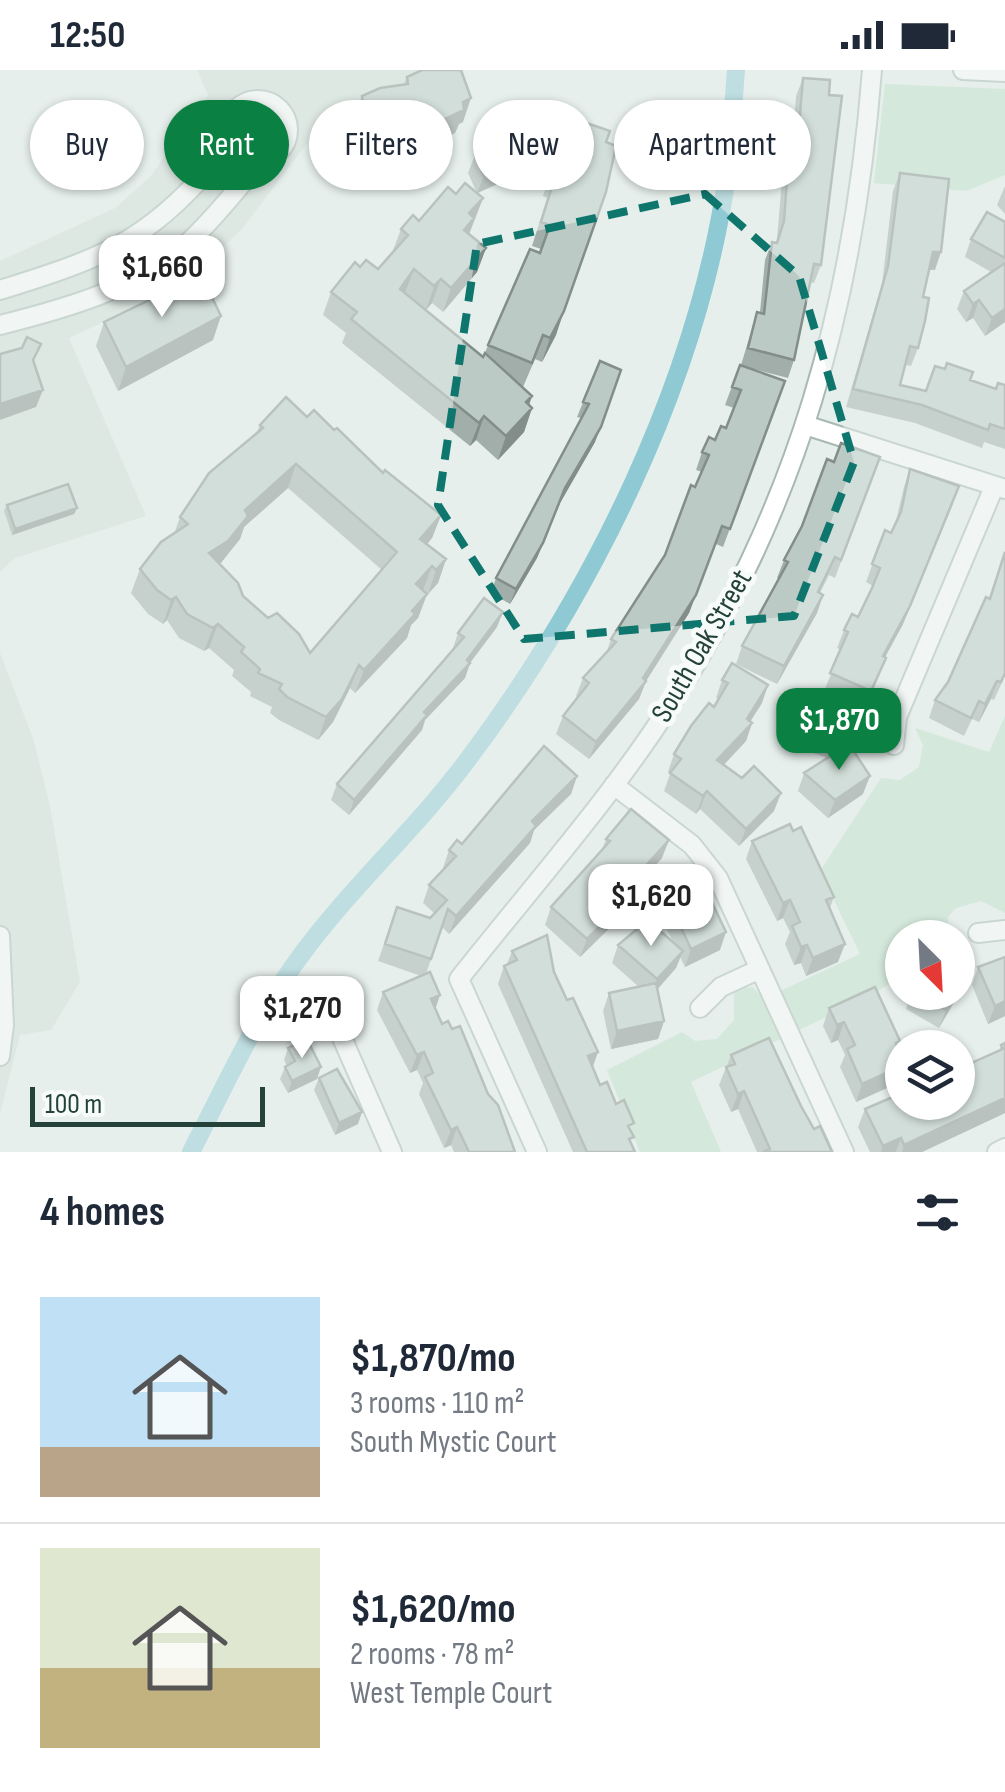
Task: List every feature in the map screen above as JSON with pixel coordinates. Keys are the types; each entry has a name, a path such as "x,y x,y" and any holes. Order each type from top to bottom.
{"street":[{"name":"South Oak Street","path":"537,1152 458,979 614,785 669,708 757,549 833,339 849,264 872,70"},
{"path":"963,70 1005,72"},
{"path":"0,290 58,274 116,250 171,210 189,190"},
{"path":"0,326 106,292 165,261 194,238 236,190"},
{"path":"805,425 999,488 897,717 894,745"},
{"path":"614,785 692,845 708,864 844,1152"},
{"path":"978,932 1005,930"},
{"path":"0,936 4,1025 0,1056"},
{"path":"700,1008 721,987 760,969"},
{"path":"329,1008 392,1152"},
{"path":"997,1152 1005,1148"}],"highlighted area":[{"path":"705,194 799,276 854,462 794,616 524,639 438,505 477,244"}],"shaded area":[{"path":"197,70 466,70 400,100 309,100 309,142 289,167 289,100 204,100 208,95"},
{"path":"164,157 164,190 272,190 242,229 182,286 69,338 146,516 15,558 0,572 0,261 115,208 135,190 144,190 144,182"},
{"path":"0,653 34,741 50,806 80,982 51,1030 20,1035 0,1114"}],"green space":[{"path":"885,84 1005,89 1005,175 966,191 874,183"},
{"path":"1005,716 1005,913 981,901 956,908 948,920 885,920 885,987 691,1082 721,1152 640,1152 607,1070 682,1032 695,1041 717,1039 734,1020 734,994 740,988 753,987 763,999 860,954 820,871 881,778 900,780 919,767 923,745 915,728 989,752"}],"building":[{"path":"422,70 461,70 471,98 463,102 464,110 453,115 453,100 362,100 362,96 380,88 408,84 407,77"},
{"path":"803,78 830,80 829,95 842,96 821,265 814,264 794,360 748,348 757,312 764,314 772,242 777,243 784,221 786,190 811,190 811,100 801,100"},
{"path":"594,126 610,131 606,142 614,145 614,155 606,192 564,311 550,338 543,335 532,363 488,345 530,249 540,253 550,225 541,222 551,190 594,190"},
{"path":"900,173 949,179 941,252 933,252 923,297 929,298 925,321 918,348 910,346 900,385 926,391 935,366 945,369 947,363 973,372 970,380 996,389 998,383 1005,385 1005,429 990,424 988,430 922,405 853,389 888,266"},
{"path":"465,183 483,198 469,213 474,218 464,230 486,248 451,288 441,279 434,286 414,269 400,289 483,357 485,353 532,396 526,402 532,408 506,436 484,416 479,423 351,319 357,312 331,292 355,262 360,267 366,260 378,269 408,235 401,229 413,215 419,221 445,190 456,194"},
{"path":"987,212 1005,222 1005,258 971,239"},
{"path":"1005,263 1005,309 992,318 979,300 973,304 964,291"},
{"path":"201,275 221,316 126,367 104,322"},
{"path":"27,337 41,344 33,360 43,390 0,404 0,354 22,348"},
{"path":"600,361 621,370 601,427 565,488 543,543 516,589 496,578 589,404 583,402"},
{"path":"740,365 785,381 730,529 722,526 696,595 643,678 646,681 596,742 563,716 589,683 583,678 616,642 611,639 665,555 691,485 695,487 709,455 702,452 709,437 715,440 721,426 726,428 741,390 732,387"},
{"path":"286,397 307,417 314,410 383,473 385,470 441,515 420,539 446,559 436,570 432,566 416,584 427,594 412,611 415,614 364,670 359,665 342,699 326,717 287,697 279,689 282,684 258,673 260,669 241,652 244,647 218,624 213,628 187,614 176,597 171,600 157,590 140,569 161,542 188,524 180,517 209,473 263,428 260,425","holes":["296,464 397,552 310,653 299,634 277,613 268,618 243,596 238,583 209,553 228,541 248,516 245,510"]},
{"path":"841,443 880,457 841,560 835,557 818,592 823,595 784,666 742,646 788,562 784,560 802,526 827,459 834,462"},
{"path":"910,469 959,486 871,691 830,673 848,632 844,630 852,614 858,617 880,568 872,564 885,530 891,533 901,512"},
{"path":"68,484 77,508 15,529 7,505"},
{"path":"1005,552 1005,673 985,704 979,701 971,718 935,700 948,682 986,597 990,599"},
{"path":"484,598 503,612 467,660 470,663 424,712 427,715 354,800 337,784 464,637 458,633"},
{"path":"732,663 768,685 747,719 752,723 717,760 742,778 754,766 781,793 746,829 707,791 703,796 670,773 681,759 674,754 691,726 709,703 714,707 728,683 722,680"},
{"path":"808,690 855,706 842,742 796,727"},
{"path":"849,744 870,776 835,800 804,773"},
{"path":"544,746 577,776 532,821 536,826 456,916 448,909 431,959 385,944 397,907 430,918 447,900 429,885 456,856 449,850 457,840 462,844"},
{"path":"631,809 669,840 623,891 629,897 587,939 551,907 610,841 606,839"},
{"path":"790,824 793,831 801,827 834,897 826,900 845,944 813,958 807,945 801,947 792,926 800,922 790,900 783,903 752,841"},
{"path":"704,886 726,932 691,949 672,908 693,898 691,893"},
{"path":"648,920 683,951 657,979 618,945"},
{"path":"547,935 554,972 567,1000 573,998 598,1052 588,1056 600,1085 607,1082 616,1104 624,1100 634,1123 628,1126 635,1152 587,1152 504,966 517,960 512,951"},
{"path":"1005,957 1005,1001 995,1006 978,967"},
{"path":"430,972 440,995 431,999 442,1024 448,1021 452,1029 460,1026 488,1094 498,1105 515,1152 469,1152 457,1127 451,1130 425,1077 433,1073 424,1052 417,1055 383,992"},
{"path":"656,983 664,1021 617,1031 609,993"},
{"path":"875,987 895,1030 885,1030 885,1074 862,1084 847,1049 855,1045 844,1022 837,1025 829,1008"},
{"path":"769,1038 801,1106 814,1129 820,1126 832,1152 763,1152 770,1149 744,1091 738,1094 726,1067 735,1064 731,1055"},
{"path":"307,1039 321,1067 292,1081 285,1067 295,1061 288,1048"},
{"path":"1005,1043 1005,1098 975,1112 975,1061 1003,1049 1001,1045"},
{"path":"337,1069 362,1112 339,1123 319,1078"},
{"path":"885,1100 885,1120 958,1120 904,1145 901,1138 883,1146 865,1109"}],"waterway":[{"path":"191,1152 242,1051 286,977 322,929 469,758 557,626 597,555 665,407 691,331 712,254 727,176 736,70"}]}
